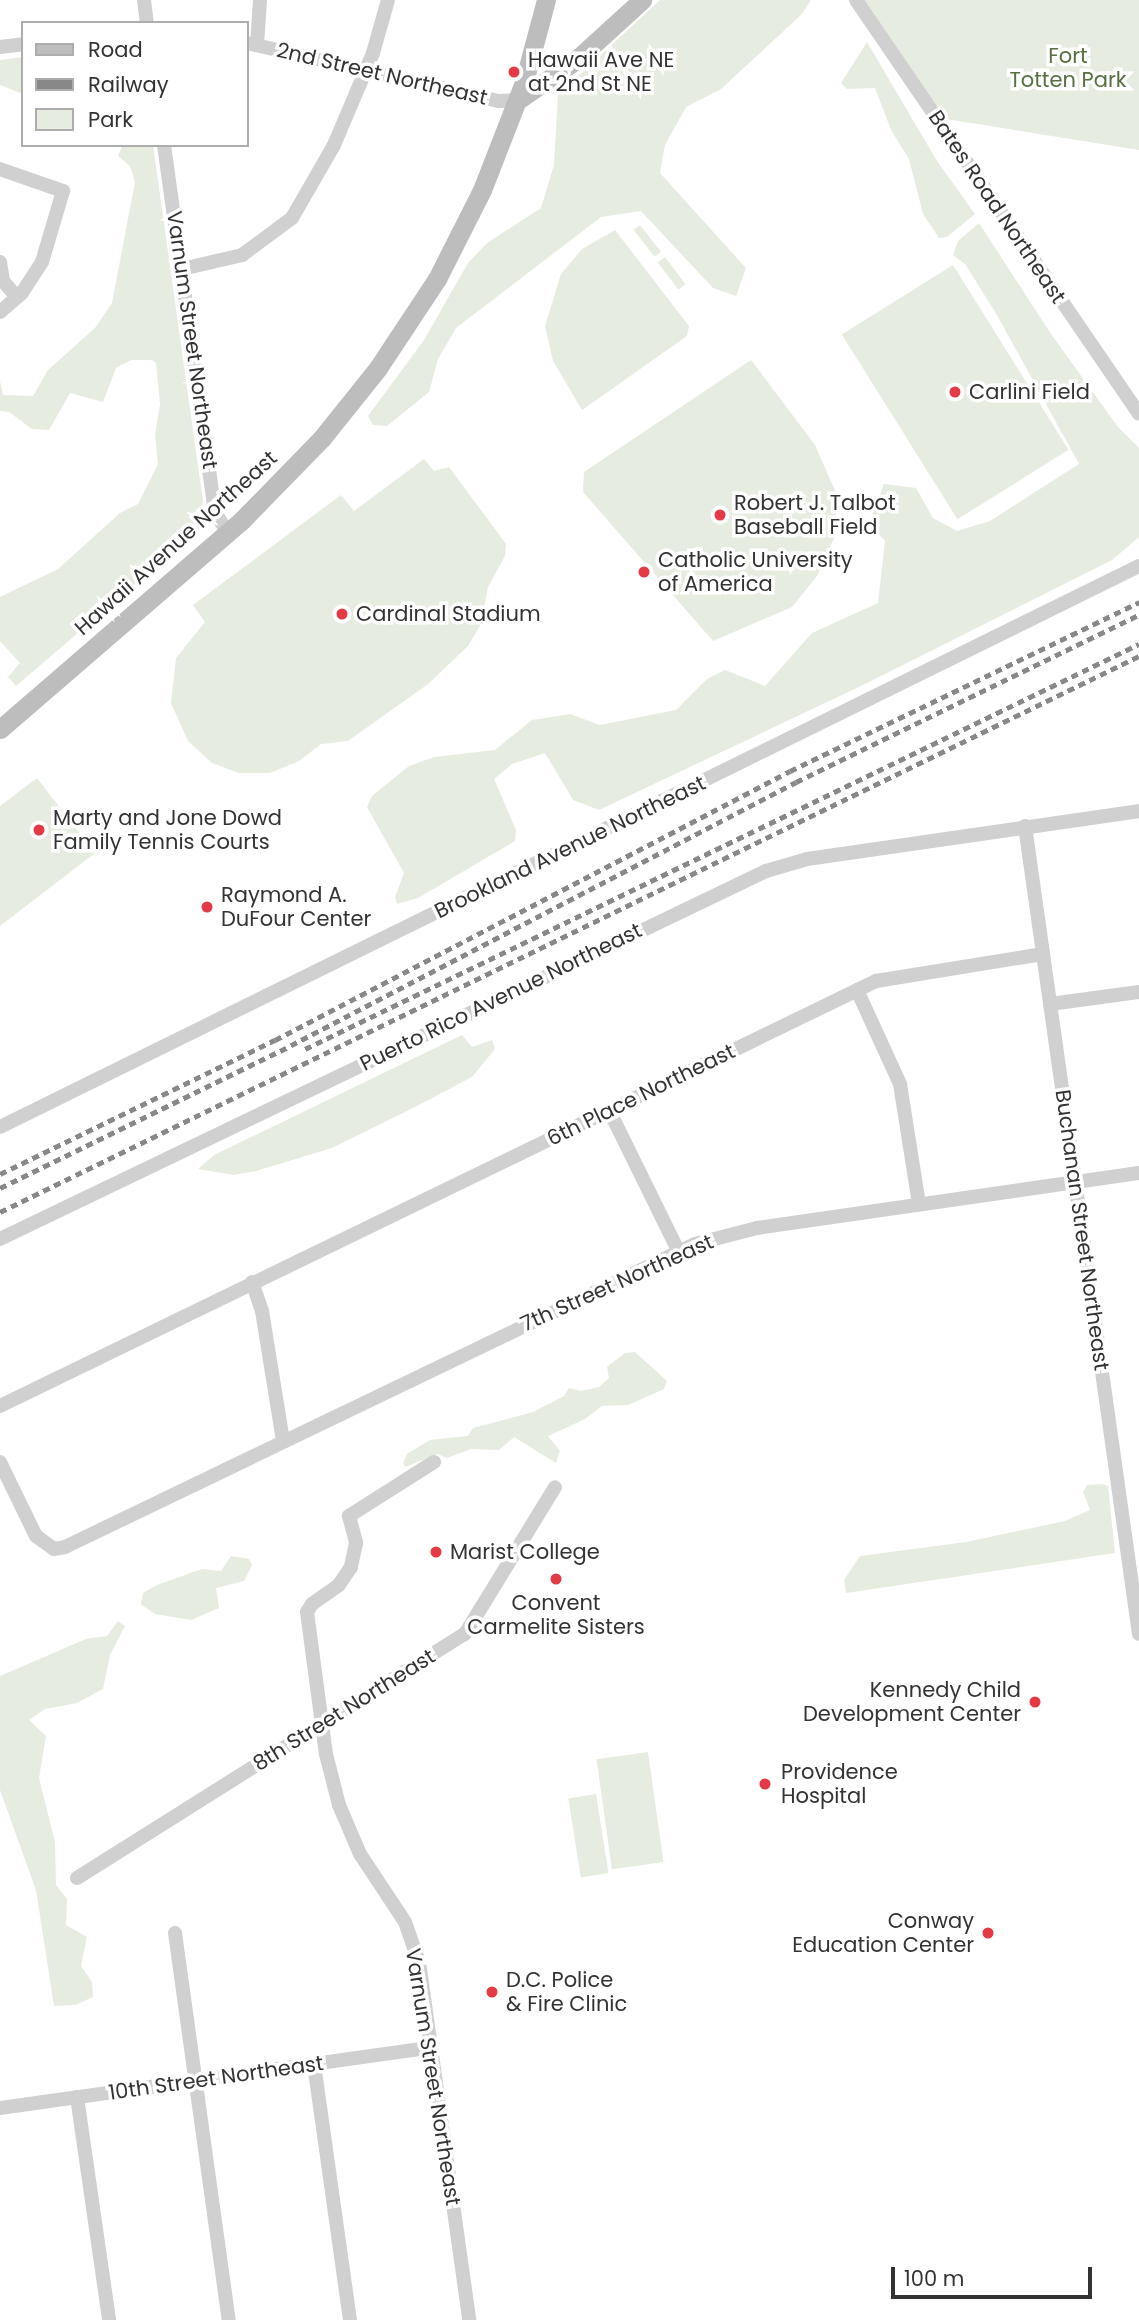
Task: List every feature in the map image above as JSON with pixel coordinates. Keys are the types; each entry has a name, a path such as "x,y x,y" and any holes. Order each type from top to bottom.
{"street":[{"path":"144,0 147,21"},
{"path":"252,44 260,0"},
{"path":"182,269 242,255 292,218 327,160 366,70 388,0"},
{"name":"Hawaii Avenue Northeast","path":"0,729 227,532 322,438 400,338 464,229 518,100 546,0"},
{"path":"518,100 575,61 642,0"},
{"name":"Bates Road Northeast","path":"856,0 1139,414"},
{"path":"0,47 21,44"},
{"name":"2nd Street Northeast","path":"252,44 499,101 518,100"},
{"name":"Varnum Street Northeast","path":"164,147 215,512 227,532"},
{"path":"0,169 63,191 42,262 17,297 0,312"},
{"path":"0,262 3,281 17,297"},
{"name":"Brookland Avenue Northeast","path":"0,1127 1139,566"},
{"name":"Puerto Rico Avenue Northeast","path":"0,1239 766,871 807,859 1139,811"},
{"name":"Buchanan Street Northeast","path":"1025,826 1076,1182 1133,1542 1139,1634"},
{"name":"6th Place Northeast","path":"0,1406 857,990 903,974 1043,954"},
{"path":"857,990 900,1084 919,1204"},
{"path":"1050,1004 1139,992"},
{"path":"609,1110 678,1250"},
{"name":"7th Street Northeast","path":"0,1462 36,1536 54,1549 678,1250 738,1231 1139,1173"},
{"path":"252,1282 262,1311 283,1441"},
{"name":"Varnum Street Northeast","path":"435,1462 349,1516 356,1543 352,1567 339,1585 309,1608 331,1780 346,1825 402,1917 416,1950 469,2320"},
{"name":"8th Street Northeast","path":"77,1878 465,1634 555,1487"},
{"path":"175,1933 229,2320"},
{"name":"10th Street Northeast","path":"0,2108 432,2047"},
{"path":"314,2064 350,2320"},
{"path":"77,2097 109,2320"}],"green space":[{"path":"660,0 811,0 802,14 721,89 686,107 665,145 660,173 746,268 736,296 713,288 641,211 601,217 456,328 438,359 429,392 387,426 373,425 368,416 424,340 468,263 487,243 541,208 554,165 558,95"},
{"name":"Fort Totten Park","path":"862,0 1139,0 1139,150 946,119"},
{"path":"867,42 937,161 975,214 947,237 939,238 923,214 909,159 891,130 875,88 847,89 841,83"},
{"path":"21,57 21,93 0,85 0,60"},
{"path":"122,147 153,147 206,523 16,686 8,677 20,663 0,641 0,597 58,569 120,513 138,504 158,464 155,435 160,404 156,363 152,360 131,360 116,368 103,402 70,393 49,430 32,429 9,412 0,411 0,381 3,395 33,396 48,370 95,328 112,303 135,182 130,166 118,156"},
{"path":"979,223 1051,334 1118,427 1139,448 1139,537 1112,560 863,685 599,810 573,800 545,753 512,764 494,779 516,830 515,841 418,898 397,904 395,897 404,873 367,807 372,796 409,766 434,757 495,750 532,720 570,714 600,725 676,710 707,679 725,670 765,686 812,633 878,603 885,541 869,523 884,484 916,488 933,518 957,531 990,521 1079,464 997,315 965,264 953,255 958,241"},
{"path":"640,225 661,252 655,257 634,230"},
{"path":"615,230 689,326 687,336 582,410 553,361 545,326 561,274 582,249"},
{"path":"665,257 685,284 678,290 658,262"},
{"name":"Carlini Field","path":"953,265 1069,450 957,519 842,334"},
{"name":"Robert J. Talbot Baseball Field","path":"751,360 815,445 837,495 835,536 817,576 792,607 713,641 583,492 584,472"},
{"name":"Cardinal Stadium","path":"424,459 434,471 449,467 506,544 505,556 488,587 481,624 468,646 428,684 348,741 321,744 299,761 270,773 239,773 212,763 188,741 171,703 176,658 205,622 193,605 341,495 354,511"},
{"name":"Marty and Jone Dowd Family Tennis Courts","path":"37,778 95,853 0,926 0,806"},
{"path":"462,1035 472,1047 492,1040 495,1049 472,1077 417,1106 332,1148 256,1171 234,1175 198,1169 214,1155"},
{"path":"635,1352 667,1381 664,1389 628,1405 602,1406 585,1419 548,1436 560,1451 556,1463 514,1437 499,1450 471,1449 447,1458 438,1454 405,1467 403,1463 407,1454 430,1440 468,1436 473,1428 533,1412 564,1396 569,1388 581,1391 599,1387 609,1378 607,1367 625,1353"},
{"path":"1087,1485 1108,1486 1115,1553 846,1593 844,1580 860,1556 966,1542 1065,1521 1090,1510 1083,1492"},
{"path":"231,1556 249,1559 252,1565 244,1581 216,1588 219,1608 191,1620 155,1614 141,1604 143,1593 157,1585 202,1569 221,1571"},
{"path":"118,1621 125,1626 110,1655 103,1689 77,1703 45,1709 29,1720 46,1736 39,1778 55,1842 56,1885 67,1899 66,1925 87,1937 81,1966 92,1982 93,1997 75,2005 54,2006 36,1890 0,1790 0,1676 86,1639 107,1636"},
{"path":"648,1752 663,1862 612,1869 597,1759"},
{"path":"596,1794 609,1873 581,1877 568,1798"}],"railway":[{"path":"0,1174 275,1040 790,771 1139,602"},
{"path":"0,1188 280,1051 796,782 1139,615"},
{"path":"305,1049 1139,644"},
{"path":"0,1212 1139,656"}],"place":[{"name":"Hawaii Ave NE at 2nd St NE","path":"514,72"},
{"name":"Carlini Field","path":"955,392"},
{"name":"Robert J. Talbot Baseball Field","path":"720,515"},
{"name":"Catholic University of America","path":"644,572"},
{"name":"Cardinal Stadium","path":"342,614"},
{"name":"Marty and Jone Dowd Family Tennis Courts","path":"39,830"},
{"name":"Raymond A. DuFour Center","path":"207,907"},
{"name":"Marist College","path":"436,1552"},
{"name":"Convent Carmelite Sisters","path":"556,1579"},
{"name":"Kennedy Child Development Center","path":"1035,1702"},
{"name":"Providence Hospital","path":"765,1784"},
{"name":"Conway Education Center","path":"988,1933"},
{"name":"D.C. Police & Fire Clinic","path":"492,1992"}]}
